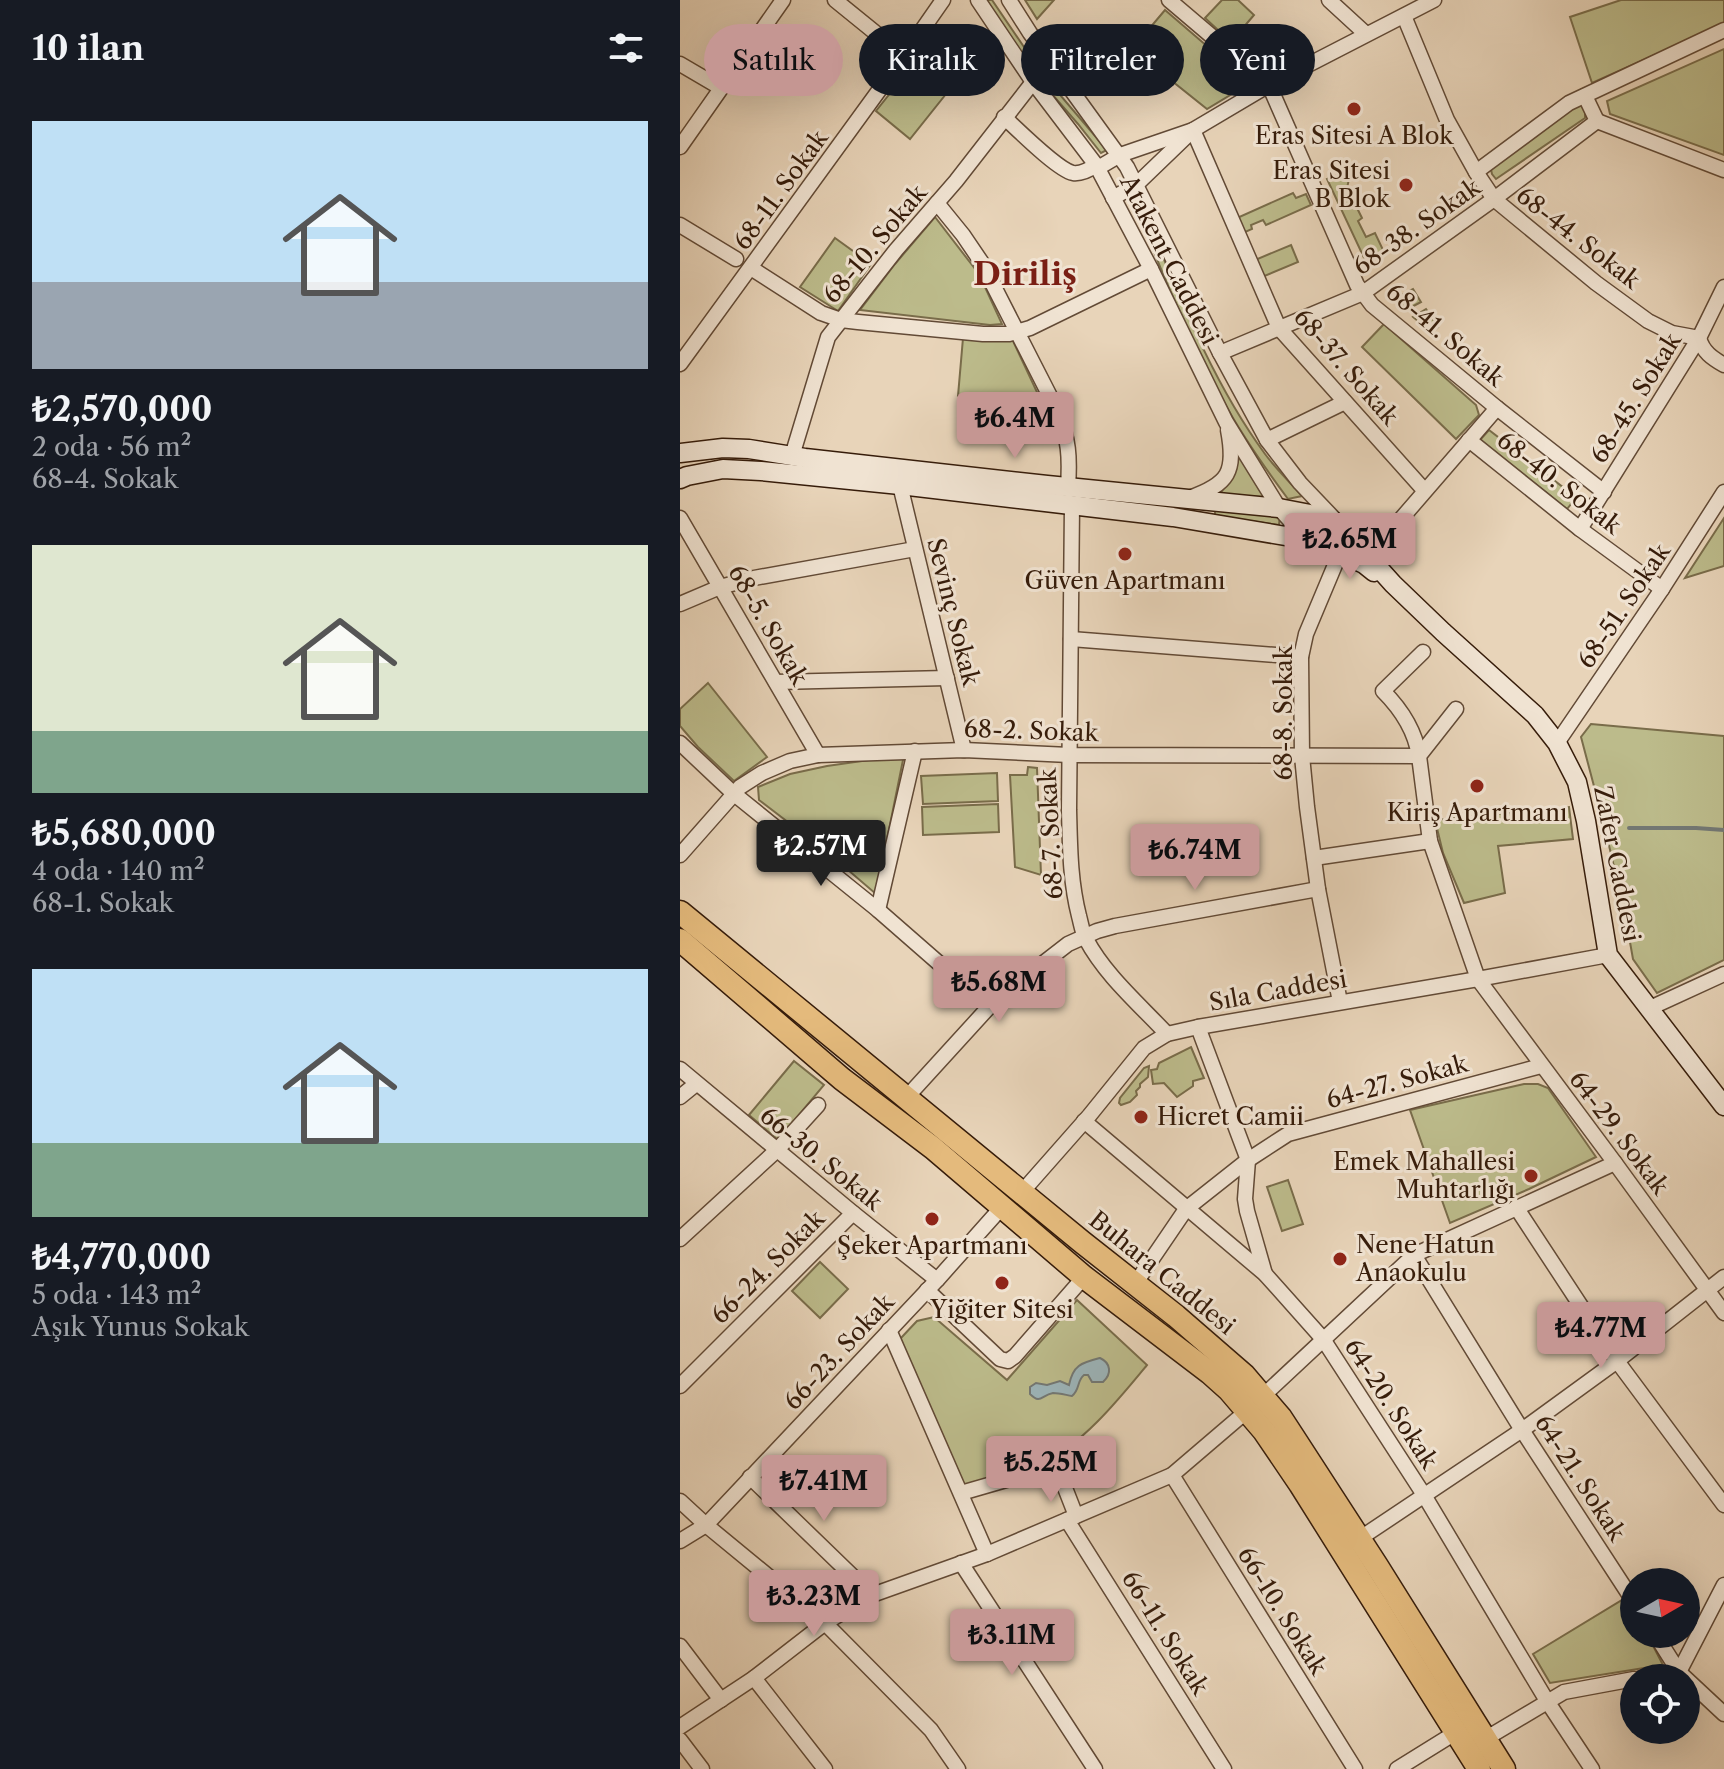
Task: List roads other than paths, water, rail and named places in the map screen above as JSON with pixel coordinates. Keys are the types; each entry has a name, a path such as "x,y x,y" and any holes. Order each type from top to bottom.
{"main road":[{"name":"Buhara Caddesi","path":"680,912 1223,1356 1256,1403 1264,1431 1479,1769"},
{"name":"Buhara Caddesi","path":"680,940 845,1081 933,1148 1084,1277 1210,1373 1281,1418 1504,1769"}],"street":[{"path":"766,24 783,0"},
{"path":"835,0 865,24"},
{"name":"68-11. Sokak","path":"926,24 943,0"},
{"name":"Atakent Caddesi","path":"978,0 1021,64"},
{"name":"Atakent Caddesi","path":"1009,0 1120,155 1267,440 1291,473 1340,525"},
{"path":"1169,0 1200,26"},
{"path":"1329,0 1366,34"},
{"path":"1315,61 1434,0"},
{"name":"68-44. Sokak","path":"1404,16 1447,120 1494,199 1596,283 1648,321 1672,333 1699,338"},
{"name":"68-38. Sokak","path":"1476,172 1569,103 1724,30"},
{"path":"680,64 704,78"},
{"path":"680,147 715,96"},
{"name":"68-11. Sokak","path":"680,364 875,96"},
{"name":"68-10. Sokak","path":"792,456 828,337 1021,96"},
{"name":"Atakent Caddesi","path":"1044,96 1097,166 1226,422 1279,508 1295,526 1315,541"},
{"path":"1004,117 1064,170 1079,173 1193,130 1250,96"},
{"name":"68-41. Sokak","path":"1274,96 1357,285 1372,305 1604,492"},
{"path":"1585,96 1597,121 1724,170"},
{"name":"68-38. Sokak","path":"1220,353 1363,293 1597,121"},
{"path":"1113,198 1137,184 1193,130"},
{"name":"68-37. Sokak","path":"1193,130 1279,328 1424,490"},
{"name":"68-7. Sokak","path":"937,203 982,263 1065,430 1070,496 1069,755 1073,894 1084,936 1105,968 1167,1034"},
{"path":"680,225 736,259"},
{"path":"751,268 821,313 841,320 983,334 1017,332 1151,269"},
{"name":"68-45. Sokak","path":"1580,529 1699,338 1724,287"},
{"path":"1724,318 1699,338 1706,352 1724,365"},
{"path":"1267,440 1345,402"},
{"path":"1369,556 1497,408"},
{"path":"1188,498 1215,487 1230,466 1226,422"},
{"name":"68-40. Sokak","path":"1469,440 1580,529 1662,589"},
{"path":"680,453 701,449 749,449 1070,496 1315,541 1364,564 1402,592"},
{"path":"680,453 691,463 684,477"},
{"path":"684,477 723,469 1070,496 1188,498 1279,508 1326,517 1340,525 1402,592"},
{"name":"Sevinç Sokak","path":"900,485 964,750"},
{"name":"68-51. Sokak","path":"1557,743 1724,492"},
{"name":"68-5. Sokak","path":"680,518 818,755"},
{"name":"68-8. Sokak","path":"1340,525 1340,553 1306,634 1301,657 1302,756 1318,889 1340,1002"},
{"path":"680,604 720,587 754,578 915,549"},
{"name":"Zafer Caddesi","path":"1402,592 1535,715 1557,743 1577,782 1608,955 1724,1106"},
{"path":"1071,639 1301,657"},
{"name":"64-29. Sokak","path":"1423,652 1383,691 1400,708 1417,743 1430,841 1478,979 1724,1313"},
{"path":"776,682 947,678"},
{"path":"1419,756 1456,709"},
{"path":"680,743 733,793 878,910 989,1007"},
{"name":"68-2. Sokak","path":"680,855 733,793 762,773 790,761 818,755 964,750 1069,755 1419,756"},
{"path":"878,910 915,751"},
{"path":"1314,858 1430,841"},
{"path":"906,1098 989,1007 1068,944 1115,926 1318,889"},
{"name":"Sıla Caddesi","path":"1022,1192 1138,1054 1167,1034 1608,955"},
{"path":"1650,1008 1724,974"},
{"path":"1198,1027 1248,1160 1245,1199 1265,1274"},
{"name":"64-27. Sokak","path":"1135,1284 1186,1209 1248,1160 1288,1134 1541,1066"},
{"name":"66-30. Sokak","path":"680,1069 853,1213 932,1285 1000,1359 1008,1361 1015,1356 1084,1277"},
{"path":"680,1097 696,1084"},
{"path":"680,1239 777,1150 818,1105"},
{"name":"64-20. Sokak","path":"1084,1121 1265,1274 1323,1339 1424,1495 1547,1701 1592,1769"},
{"path":"680,1727 754,1678 825,1623 872,1595 987,1554 1172,1475 1256,1403 1414,1255 1615,1163"},
{"name":"66-23. Sokak","path":"680,1541 706,1525 1002,1207"},
{"path":"1516,1207 1617,1361 1724,1505"},
{"name":"66-24. Sokak","path":"680,1386 853,1213"},
{"name":"64-21. Sokak","path":"1414,1255 1620,1580"},
{"path":"1359,1539 1522,1430 1724,1277"},
{"path":"889,1330 987,1554"},
{"name":"66-11. Sokak","path":"961,1493 1047,1467 1058,1471 1071,1518 1224,1769"},
{"name":"66-10. Sokak","path":"1172,1475 1355,1769"},
{"path":"750,1477 872,1595"},
{"path":"680,1501 825,1623 931,1730 958,1769"},
{"path":"961,1563 1095,1769"},
{"path":"1683,1664 1724,1585"},
{"path":"680,1646 721,1700"},
{"path":"754,1678 825,1769"},
{"path":"1485,1739 1564,1692 1620,1682"},
{"path":"1700,1692 1724,1714"},
{"path":"1397,1769 1455,1733"},
{"path":"680,1740 702,1769"}],"water":[{"path":"1100,1358 1109,1369 1103,1382 1092,1382 1088,1375 1084,1375 1072,1396 1053,1393 1039,1399 1030,1394 1030,1387 1036,1383 1047,1385 1060,1381 1069,1385 1079,1366"}],"waterway":[{"path":"1629,828 1724,830"}],"place":[{"name":"Eras Sitesi A Blok","path":"1354,109"},
{"name":"Eras Sitesi B Blok","path":"1406,185"},
{"name":"Güven Apartmanı","path":"1125,554"},
{"name":"Kiriş Apartmanı","path":"1477,786"},
{"name":"Hicret Camii","path":"1141,1117"},
{"name":"Emek Mahallesi Muhtarlığı","path":"1531,1176"},
{"name":"Şeker Apartmanı","path":"932,1219"},
{"name":"Nene Hatun Anaokulu","path":"1340,1259"},
{"name":"Yiğiter Sitesi","path":"1002,1283"}],"district":[{"name":"Diriliş","path":"1025,274"}]}
